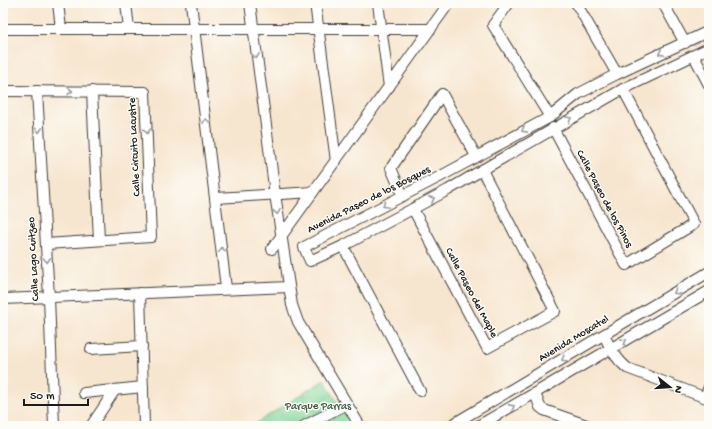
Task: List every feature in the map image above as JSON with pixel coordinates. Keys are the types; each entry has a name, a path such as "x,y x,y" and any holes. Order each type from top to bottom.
{"street":[{"path":"58,3 61,29"},
{"path":"126,3 129,29"},
{"path":"191,3 226,288"},
{"path":"250,3 275,194 292,305 298,322 360,426"},
{"path":"315,3 336,161"},
{"path":"378,3 389,87"},
{"path":"509,3 493,25 550,117"},
{"path":"576,3 617,74"},
{"path":"663,3 685,43"},
{"path":"272,249 431,29 445,6"},
{"path":"3,29 431,29"},
{"name":"Avenida Paseo de los Bosques","path":"709,31 578,94 550,117 441,176 304,247 310,261 343,246 448,190 553,128 623,89 709,48"},
{"path":"694,56 709,85"},
{"name":"Calle Paseo de los Pinos","path":"553,128 626,265 694,224 623,89"},
{"name":"Calle Circuito Lacustre","path":"3,91 145,92 151,237 46,244"},
{"name":"Calle Lago Cuitzeo","path":"37,91 46,244 54,426"},
{"path":"92,91 99,240"},
{"path":"403,196 391,168 442,94 476,156"},
{"path":"578,94 586,110"},
{"name":"Calle Paseo del Maple","path":"413,209 487,348 555,311 482,170"},
{"path":"441,176 448,190"},
{"path":"216,198 313,192"},
{"path":"343,246 420,391"},
{"name":"Avenida Moscatel","path":"450,426 604,336 709,272"},
{"path":"3,299 226,288 289,287"},
{"path":"478,426 709,291"},
{"path":"140,293 144,426"},
{"path":"604,336 610,349 627,368 707,398 709,387"},
{"path":"90,349 142,346"},
{"path":"84,393 143,387"},
{"path":"91,426 115,390"},
{"path":"535,394 540,408 589,426"},
{"path":"304,426 346,404"}],"green space":[{"name":"Parque Parras","path":"324,380 352,426 252,426"}]}
